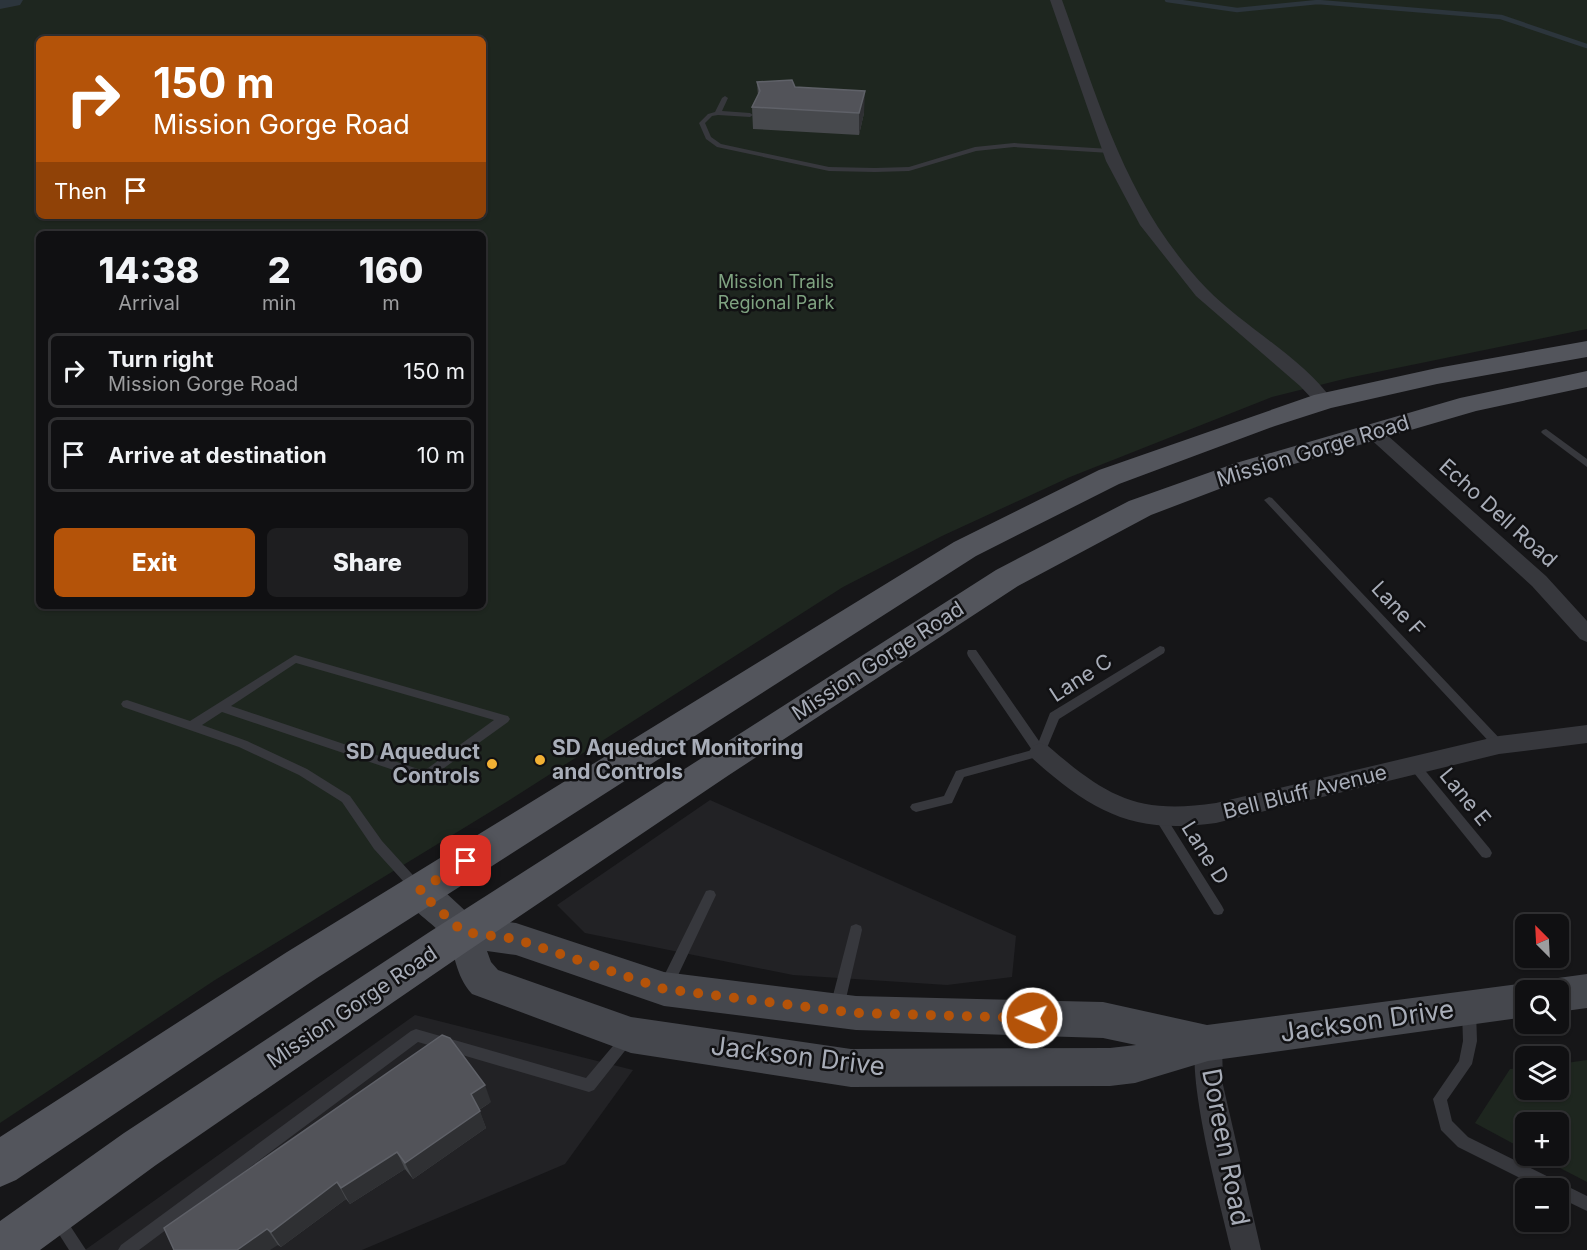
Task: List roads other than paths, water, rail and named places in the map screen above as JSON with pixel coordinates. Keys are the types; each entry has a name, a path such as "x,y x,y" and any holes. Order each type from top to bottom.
{"main road":[{"name":"Mission Gorge Road","path":"0,1164 124,1080 419,891 965,549 1108,477 1324,401 1437,376 1587,349"},
{"name":"Mission Gorge Road","path":"0,1250 140,1149 463,932 1007,578 1140,508 1246,470 1470,404 1587,379"},
{"path":"1313,449 1308,441 1309,435 1331,414 1324,401"},
{"path":"419,891 463,932"},
{"name":"Jackson Drive","path":"1208,1043 1102,1020 836,1010 664,989 516,939 463,932 475,972 485,982 631,1035 851,1068 1110,1067 1135,1064 1208,1043 1515,1002"},
{"path":"1569,993 1587,991"}],"street":[{"path":"1056,0 1110,151 1123,183 1147,225 1202,293 1306,382 1324,401"},
{"name":"Echo Dell Road","path":"1372,431 1539,581 1587,634"},
{"name":"Bell Bluff Avenue","path":"1040,752 1094,796 1136,813 1188,818 1500,745 1587,734"},
{"name":"Doreen Road","path":"1208,1043 1209,1085 1246,1250"}],"lane":[{"path":"725,98 718,113 702,123 708,138 719,146 829,169 909,169 975,149 1014,145 1110,151"},
{"path":"718,113 750,115"},
{"path":"1546,432 1587,464"},
{"name":"Lane F","path":"1269,500 1500,745"},
{"name":"Lane C","path":"1040,752 1054,717 1160,650"},
{"path":"916,807 948,800 960,774 1040,752 972,653"},
{"path":"192,726 221,707 296,658 504,719 426,776 221,707"},
{"path":"127,704 253,749 303,772 346,799 378,845 419,891"},
{"name":"Lane E","path":"1414,765 1486,854"},
{"name":"Lane D","path":"1160,817 1218,910"},
{"path":"664,989 710,895"},
{"path":"836,1010 856,930"},
{"path":"1468,1008 1470,1041 1465,1064 1440,1099 1446,1125 1463,1142 1535,1178"},
{"path":"126,1250 416,1035 589,1085 631,1035"},
{"path":"1569,1195 1587,1204"},
{"path":"53,1212 78,1250"}],"waterway":[{"path":"0,2 12,0"},
{"path":"1167,0 1237,10 1318,2 1501,17 1587,46"}],"place":[{"name":"SD Aqueduct Monitoring and Controls","path":"540,760"},
{"name":"SD Aqueduct Controls","path":"492,764"}],"park label":[{"name":"Mission Trails Regional Park","path":"776,292"}]}
